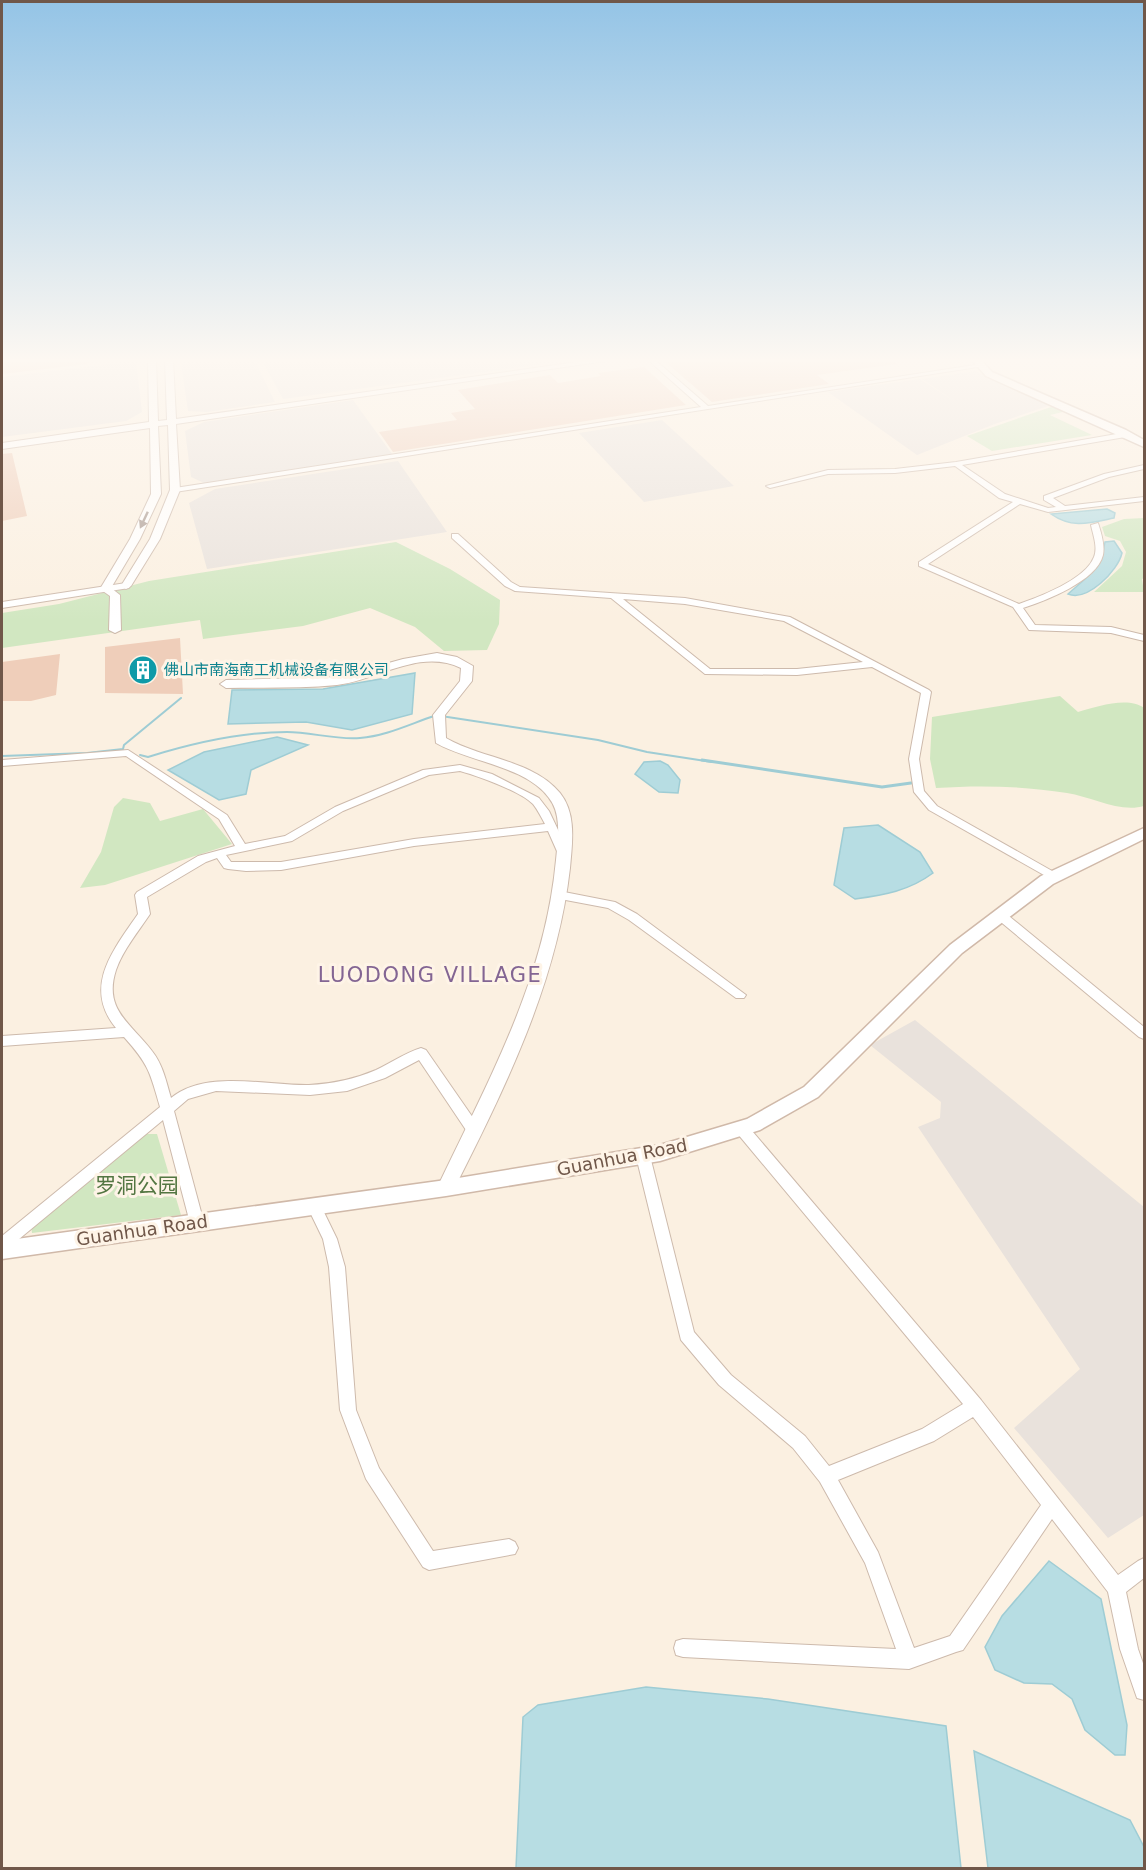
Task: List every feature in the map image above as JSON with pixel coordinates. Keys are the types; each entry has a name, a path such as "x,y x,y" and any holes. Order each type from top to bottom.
{"main road":[{"name":"Guanhua Road","path":"2,1250 446,1188 644,1156 753,1125 811,1092 956,949 1000,915 1055,876 1144,833"}],"street":[{"path":"105,589 135,539 156,494 155,446"},
{"path":"2,605 126,586 155,539 175,490 173,446"},
{"path":"175,490 458,446"},
{"path":"770,486 828,472 895,471 956,464 1058,446"},
{"path":"956,464 1002,496 1048,510 1144,499"},
{"path":"1065,509 1047,498 1102,476 1144,467"},
{"path":"1019,501 922,564 952,575 1018,607 1032,628 1111,630 1144,638"},
{"path":"1018,607 1042,600 1070,584 1096,561 1100,549 1095,525"},
{"path":"455,536 508,584 518,589 685,601 787,619 926,692 914,759 919,792 933,808 1055,876"},
{"path":"105,589 115,596 115,630"},
{"path":"613,596 708,672 797,672 873,663"},
{"path":"226,684 339,681 408,660 446,658 460,661 467,666 466,681 439,716 440,741 451,748 516,767 552,792 560,807 566,832 564,855 559,895 542,970 522,1023 446,1188"},
{"path":"2,763 128,753 223,817 242,849"},
{"path":"197,1223 157,1071 148,1055 110,1011 106,993 111,965 144,914 141,895 202,859 219,853 288,839 339,808 427,772 460,768 488,776 535,800 544,811 564,855"},
{"path":"219,853 228,865 249,868 292,866 419,842 552,827"},
{"path":"559,895 611,905 633,916 740,995"},
{"path":"1000,915 1144,1034"},
{"path":"2,1041 127,1032"},
{"path":"2,1244 184,1095 216,1086 310,1090 346,1086 380,1074 421,1053 473,1129"},
{"path":"742,1129 975,1406 1116,1588 1129,1648 1144,1691"},
{"path":"644,1156 687,1335 725,1380 799,1442 826,1476 872,1558 909,1659"},
{"path":"314,1206 330,1239 336,1268 348,1410 372,1473 429,1561 509,1548"},
{"path":"826,1476 928,1435 975,1406"},
{"path":"683,1648 909,1659 956,1643 1052,1505"},
{"path":"1116,1588 1144,1567"}],"shaded area":[{"path":"187,446 386,446 392,454 204,483 191,477"},
{"path":"591,446 691,446 734,486 644,502"},
{"path":"905,446 939,446 917,455"},
{"path":"398,461 447,532 207,569 189,503 215,489"},
{"path":"915,1020 1144,1207 1144,1515 1108,1538 1014,1428 1080,1369 918,1127 940,1118 941,1102 870,1045"}],"green space":[{"path":"984,446 1022,446 992,451"},
{"path":"1144,518 1144,578 1142,579 1144,592 1094,592 1122,566 1126,552 1120,541 1105,536 1102,527 1124,519"},
{"path":"396,542 450,569 500,600 499,624 487,650 444,651 415,627 370,608 303,626 203,639 200,620 2,648 2,613 59,604 149,581"},
{"path":"1060,696 1078,712 1121,703 1144,708 1144,806 1135,808 1116,806 1077,795 1034,789 985,786 936,788 930,759 932,717"},
{"path":"123,798 150,803 160,821 203,809 232,844 105,885 80,888 101,852 114,807"},
{"name":"罗洞公园","path":"144,1134 157,1134 181,1215 32,1233 31,1226"}],"water":[{"path":"1107,509 1115,513 1114,518 1089,523 1066,522 1051,514"},
{"path":"1114,541 1122,553 1115,568 1101,583 1084,594 1068,594 1097,566 1105,542"},
{"path":"415,673 412,714 352,730 306,722 228,724 232,690 323,689"},
{"path":"277,737 308,745 251,770 246,794 219,800 168,770 204,752"},
{"path":"660,761 668,765 680,780 678,793 659,792 635,774 644,762"},
{"path":"878,825 920,852 933,873 905,888 855,899 834,885 844,828"},
{"path":"1049,1561 1101,1599 1127,1725 1125,1755 1115,1755 1085,1730 1072,1699 1052,1684 1024,1683 995,1670 985,1647 1002,1616"},
{"path":"646,1687 768,1699 946,1726 961,1868 516,1868 523,1717 538,1705"},
{"path":"974,1751 1130,1820 1144,1847 1144,1868 988,1868"}],"building":[{"path":"389,446 429,446 393,452"},
{"path":"12,453 27,516 2,521 2,454"},
{"name":"佛山市南海南工机械设备有限公司","path":"180,638 183,694 105,693 105,647"},
{"path":"60,654 56,695 31,701 2,701 2,662"}],"waterway":[{"path":"2,756 87,753 123,749 124,745 181,698"},
{"path":"140,755 148,757 216,739 269,732 296,732 351,738 370,737 434,716"},
{"path":"441,716 598,740 647,752 712,762"},
{"path":"702,760 882,787 911,783"}],"place":[{"name":"佛山市南海南工机械设备有限公司","path":"143,670"}],"district":[{"name":"LUODONG VILLAGE","path":"430,975"}]}
